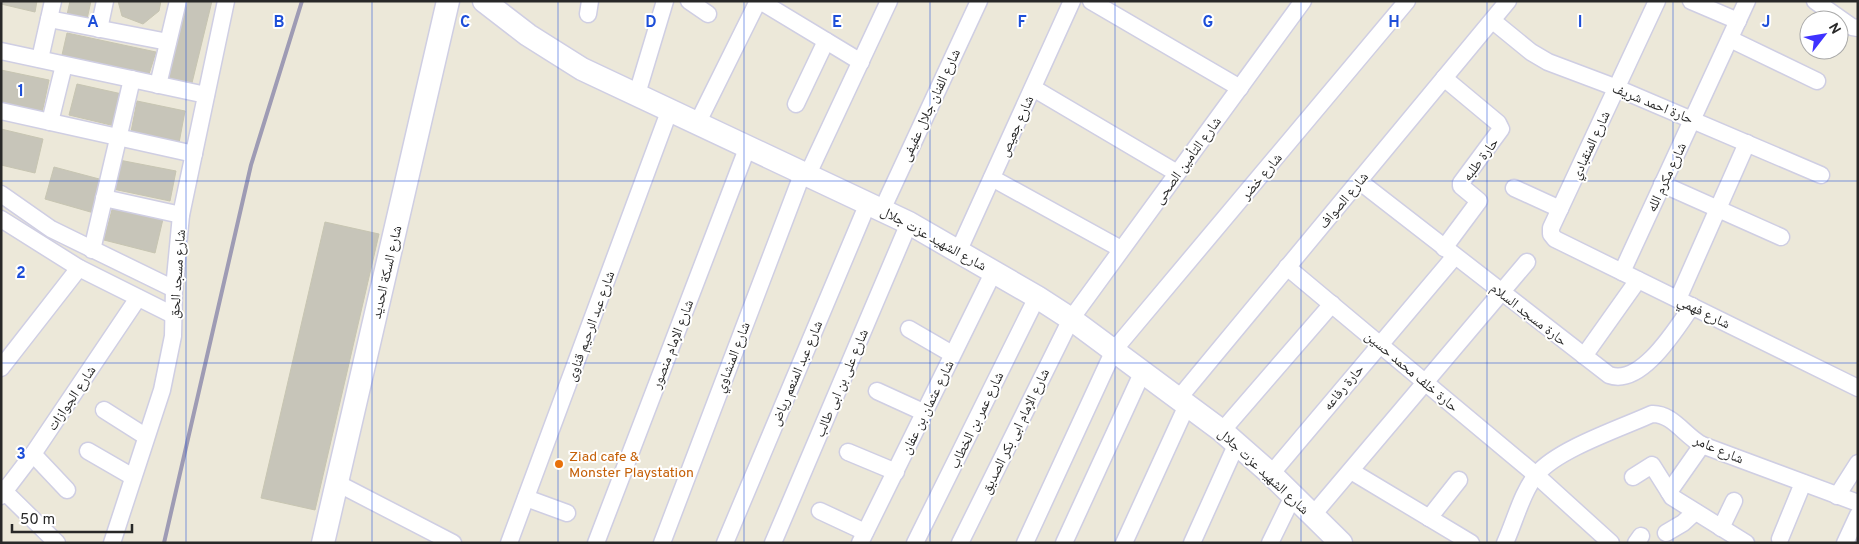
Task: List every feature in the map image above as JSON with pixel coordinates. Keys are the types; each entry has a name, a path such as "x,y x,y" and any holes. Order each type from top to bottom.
{"street":[{"path":"40,60 54,1"},
{"path":"99,29 105,1"},
{"path":"158,85 178,1"},
{"name":"شارع مسجد الحق","path":"112,543 168,367 173,336 174,289 181,215 226,1"},
{"name":"شارع السكة الحديد","path":"323,543 448,1"},
{"name":"شارع الشهيد عزت جلال","path":"484,1 554,53 582,69 909,223 959,250 1037,297 1143,371 1230,437 1271,474 1341,543"},
{"path":"637,94 665,1"},
{"path":"688,1 708,14"},
{"path":"698,122 759,1 861,62"},
{"name":"شارع المنشاوي","path":"662,543 806,173 889,1"},
{"name":"شارع الفنان جلال عفيفى","path":"875,206 979,1"},
{"name":"شارع جعيص","path":"959,250 1072,1"},
{"path":"1091,1 1240,88"},
{"name":"شارع التأمين الصحى","path":"1071,319 1303,1"},
{"name":"شارع خضر","path":"1025,543 1114,350 1407,1"},
{"name":"شارع الصواف","path":"1124,543 1183,402 1287,267 1508,1"},
{"name":"شارع المنقبادي","path":"1551,234 1551,228 1657,1"},
{"path":"1691,1 1738,21"},
{"name":"شارع مكرم الله","path":"1622,272 1747,1"},
{"path":"1815,1 1852,27 1858,28"},
{"path":"49,19 168,42"},
{"name":"حارة احمد شريف","path":"1493,21 1539,58 1693,119 1821,174"},
{"path":"1730,39 1817,82"},
{"path":"796,104 826,41"},
{"path":"1,51 206,95"},
{"path":"50,122 64,64"},
{"name":"حارة طلبه","path":"1444,78 1498,123 1501,129 1461,183 1461,186 1479,201 1450,252"},
{"path":"92,250 132,79"},
{"path":"1033,88 1177,173"},
{"name":"شارع عبد الرحيم قناوى","path":"509,543 670,109"},
{"path":"1,111 194,154"},
{"name":"حارة مسجد السلام","path":"1359,181 1615,378 1627,376 1656,354 1685,302 1718,209 1748,143"},
{"name":"شارع الإمام منصور","path":"596,543 748,146"},
{"path":"992,178 1121,249"},
{"path":"1662,184 1780,237"},
{"path":"1514,188 1560,209"},
{"path":"1,194 45,225 92,250 174,289"},
{"path":"104,198 181,215"},
{"name":"شارع عبد المنعم رياض","path":"724,543 875,206"},
{"path":"1,219 79,268 173,315"},
{"name":"شارع على بن ابى طالب","path":"773,543 909,223"},
{"name":"شارع فهمي","path":"1551,234 1556,239 1858,388"},
{"name":"حارة رفاعه","path":"1271,474 1380,344 1450,252"},
{"path":"1312,516 1527,262"},
{"name":"حارة خلف محمد حسين","path":"1287,267 1536,475 1611,543"},
{"path":"1,368 79,268"},
{"name":"شارع عثمان بن عفان","path":"862,537 896,472 994,271"},
{"path":"1584,356 1638,280"},
{"name":"شارع عمر بن الخطاب","path":"914,543 1037,297"},
{"name":"شارع الجوازات","path":"2,492 33,454 138,298"},
{"path":"1192,543 1230,437 1332,304"},
{"name":"شارع الإمام ابى بكر الصديق","path":"960,543 1071,319"},
{"path":"909,329 952,354"},
{"path":"1064,543 1143,371"},
{"path":"877,391 924,412"},
{"path":"104,410 146,436"},
{"name":"شارع عامر","path":"1536,475 1561,455 1652,414 1668,418 1690,438 1702,445 1858,503"},
{"path":"1669,492 1702,445"},
{"path":"88,450 133,477"},
{"path":"848,452 896,472"},
{"path":"33,454 68,490"},
{"path":"1838,496 1858,463"},
{"path":"1633,477 1652,466 1672,497 1746,543"},
{"path":"1351,471 1471,543"},
{"path":"1505,543 1536,475"},
{"path":"1429,518 1459,480"},
{"path":"337,483 453,543"},
{"path":"1780,539 1803,483"},
{"path":"2,492 57,543"},
{"path":"1270,543 1293,496"},
{"path":"526,498 568,513"},
{"path":"1721,528 1734,501"},
{"path":"820,511 862,537"},
{"path":"1666,533 1683,523 1695,512"},
{"path":"1845,543 1858,515"}],"building":[{"path":"1,1 37,1 35,12 1,4"},
{"path":"70,1 91,1 87,19 67,15"},
{"path":"118,1 161,1 159,11 143,24 122,16"},
{"path":"185,1 212,1 191,87 165,81"},
{"path":"67,33 156,52 149,74 62,55"},
{"path":"1,70 49,80 42,113 1,105"},
{"path":"77,84 122,94 115,126 69,115"},
{"path":"137,101 185,111 179,143 131,132"},
{"path":"1,129 43,139 35,173 1,165"},
{"path":"119,160 176,171 170,201 113,189"},
{"path":"54,167 103,180 94,213 45,199"},
{"path":"113,206 163,219 155,253 104,240"},
{"path":"325,222 379,234 315,510 261,498"}],"railway":[{"path":"164,543 251,165 302,1"}],"place":[{"name":"Ziad cafe & Monster Playstation","path":"559,464"}]}
